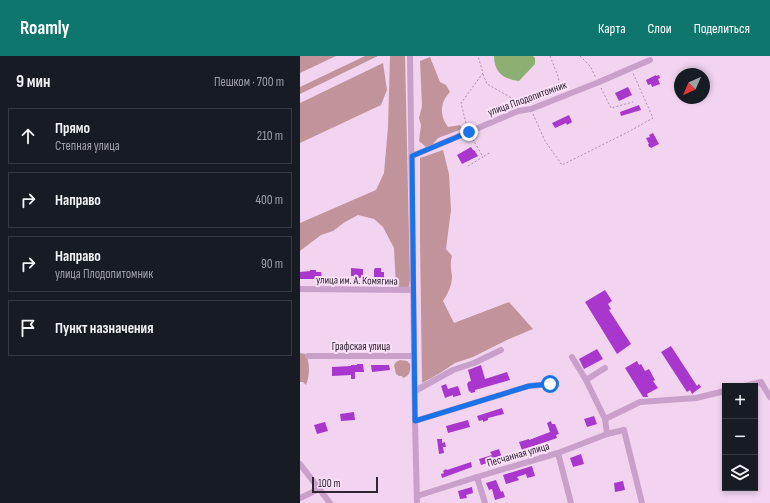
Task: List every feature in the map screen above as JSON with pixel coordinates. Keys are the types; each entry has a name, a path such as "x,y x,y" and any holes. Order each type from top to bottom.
{"street":[{"path":"410,56 417,503"},
{"name":"улица Плодопитомник","path":"412,156 518,111 531,109 650,60"},
{"name":"улица им. А. Комягина","path":"300,289 413,290"},
{"path":"415,391 453,370 474,363 501,350"},
{"name":"Графская улица","path":"308,356 414,356"},
{"path":"572,357 586,380 605,419 607,434"},
{"path":"586,380 605,368"},
{"path":"757,383 761,382 770,396"},
{"path":"415,421 529,386 550,384"},
{"path":"605,419 640,402 696,398 722,392"},
{"name":"Песчанная улица","path":"417,496 558,453 607,434 624,430 642,503"},
{"path":"558,453 571,503"},
{"path":"301,467 330,503"},
{"path":"477,477 485,503"},
{"path":"300,498 319,489"}],"path":[{"path":"478,56 487,84 510,97 518,111"},
{"path":"550,56 558,76 562,97"},
{"path":"580,56 590,66 611,108 633,102"},
{"path":"531,109 545,141 562,165 621,136 653,118 631,68"},
{"path":"483,73 461,103 469,132 483,157"},
{"path":"468,166 491,152"}],"shaded area":[{"path":"300,56 336,56 300,73"},
{"path":"365,56 378,56 300,94 300,87"},
{"path":"390,56 405,56 409,288 396,288 394,248 383,227 374,219 358,215 333,231 321,235 300,251 300,223 376,190 384,173 388,127"},
{"path":"494,56 533,56 535,58 535,64 519,81 513,80 504,77 498,71"},
{"path":"430,57 440,82 446,85 450,92 444,100 442,109 443,118 448,127 460,125 462,129 438,138 432,145 426,147 419,141 421,125 419,118 422,106 420,61"},
{"path":"383,63 387,90 381,105 300,143 300,103"},
{"path":"443,150 449,174 451,210 446,249 452,256 452,276 449,289 443,301 454,323 509,302 533,329 473,357 455,363 422,383 420,158"},
{"path":"300,353 306,354 309,366 306,385 303,382 300,382"},
{"path":"400,360 407,361 410,364 410,372 403,378 402,376 396,374 394,365"}],"building":[{"path":"659,75 660,78 658,79 660,84 652,87 651,84 648,85 646,80"},
{"path":"628,87 632,95 619,101 615,93"},
{"path":"639,105 641,110 621,116 620,112"},
{"path":"569,115 572,122 555,128 552,123"},
{"path":"653,133 659,144 651,148 649,147 646,138 650,137 649,135"},
{"path":"471,147 478,156 462,164 457,155"},
{"path":"351,268 363,269 363,278 354,279 353,276 351,276"},
{"path":"375,268 381,268 381,272 384,272 384,281 376,281 376,279 374,279"},
{"path":"310,270 321,272 322,279 300,279 300,272"},
{"path":"605,290 612,301 608,304 611,309 609,310 631,344 617,354 585,302"},
{"path":"671,346 697,386 699,384 701,387 692,394 690,390 687,392 661,352"},
{"path":"597,349 603,359 584,369 579,359"},
{"path":"637,361 639,365 641,364 645,371 649,369 655,380 653,381 658,388 647,394 648,397 643,397 625,368"},
{"path":"363,364 364,372 355,372 355,379 351,379 351,375 332,376 332,367 351,366"},
{"path":"371,365 389,365 390,370 372,372"},
{"path":"481,365 485,379 507,372 510,380 475,390 475,392 469,392 467,384 471,381 468,370"},
{"path":"446,384 448,389 458,386 461,395 453,397 453,395 445,398 441,386"},
{"path":"502,408 504,414 488,418 488,420 483,422 483,420 479,421 477,416"},
{"path":"354,412 355,420 341,421 340,414"},
{"path":"594,416 597,424 587,427 584,419"},
{"path":"468,420 470,427 448,433 446,426"},
{"path":"551,421 552,424 555,424 559,434 556,435 557,438 522,450 519,442 550,432 547,423"},
{"path":"325,422 328,431 317,434 314,425"},
{"path":"437,439 442,439 442,443 445,442 446,447 443,447 444,453 439,454"},
{"path":"499,449 502,458 481,465 479,459 492,455 490,452"},
{"path":"581,454 584,464 573,467 570,458"},
{"path":"471,462 472,467 442,478 441,474 444,473 443,471 446,469 447,470"},
{"path":"532,466 535,476 527,478 526,474 517,477 519,480 506,484 503,475"},
{"path":"496,480 505,497 495,500 492,489 489,490 486,483"},
{"path":"623,481 625,490 615,492 614,483"},
{"path":"472,487 473,493 466,495 467,498 460,499 458,491"}],"route":[{"path":"469,132 412,156 415,421 529,386 550,384"}]}
